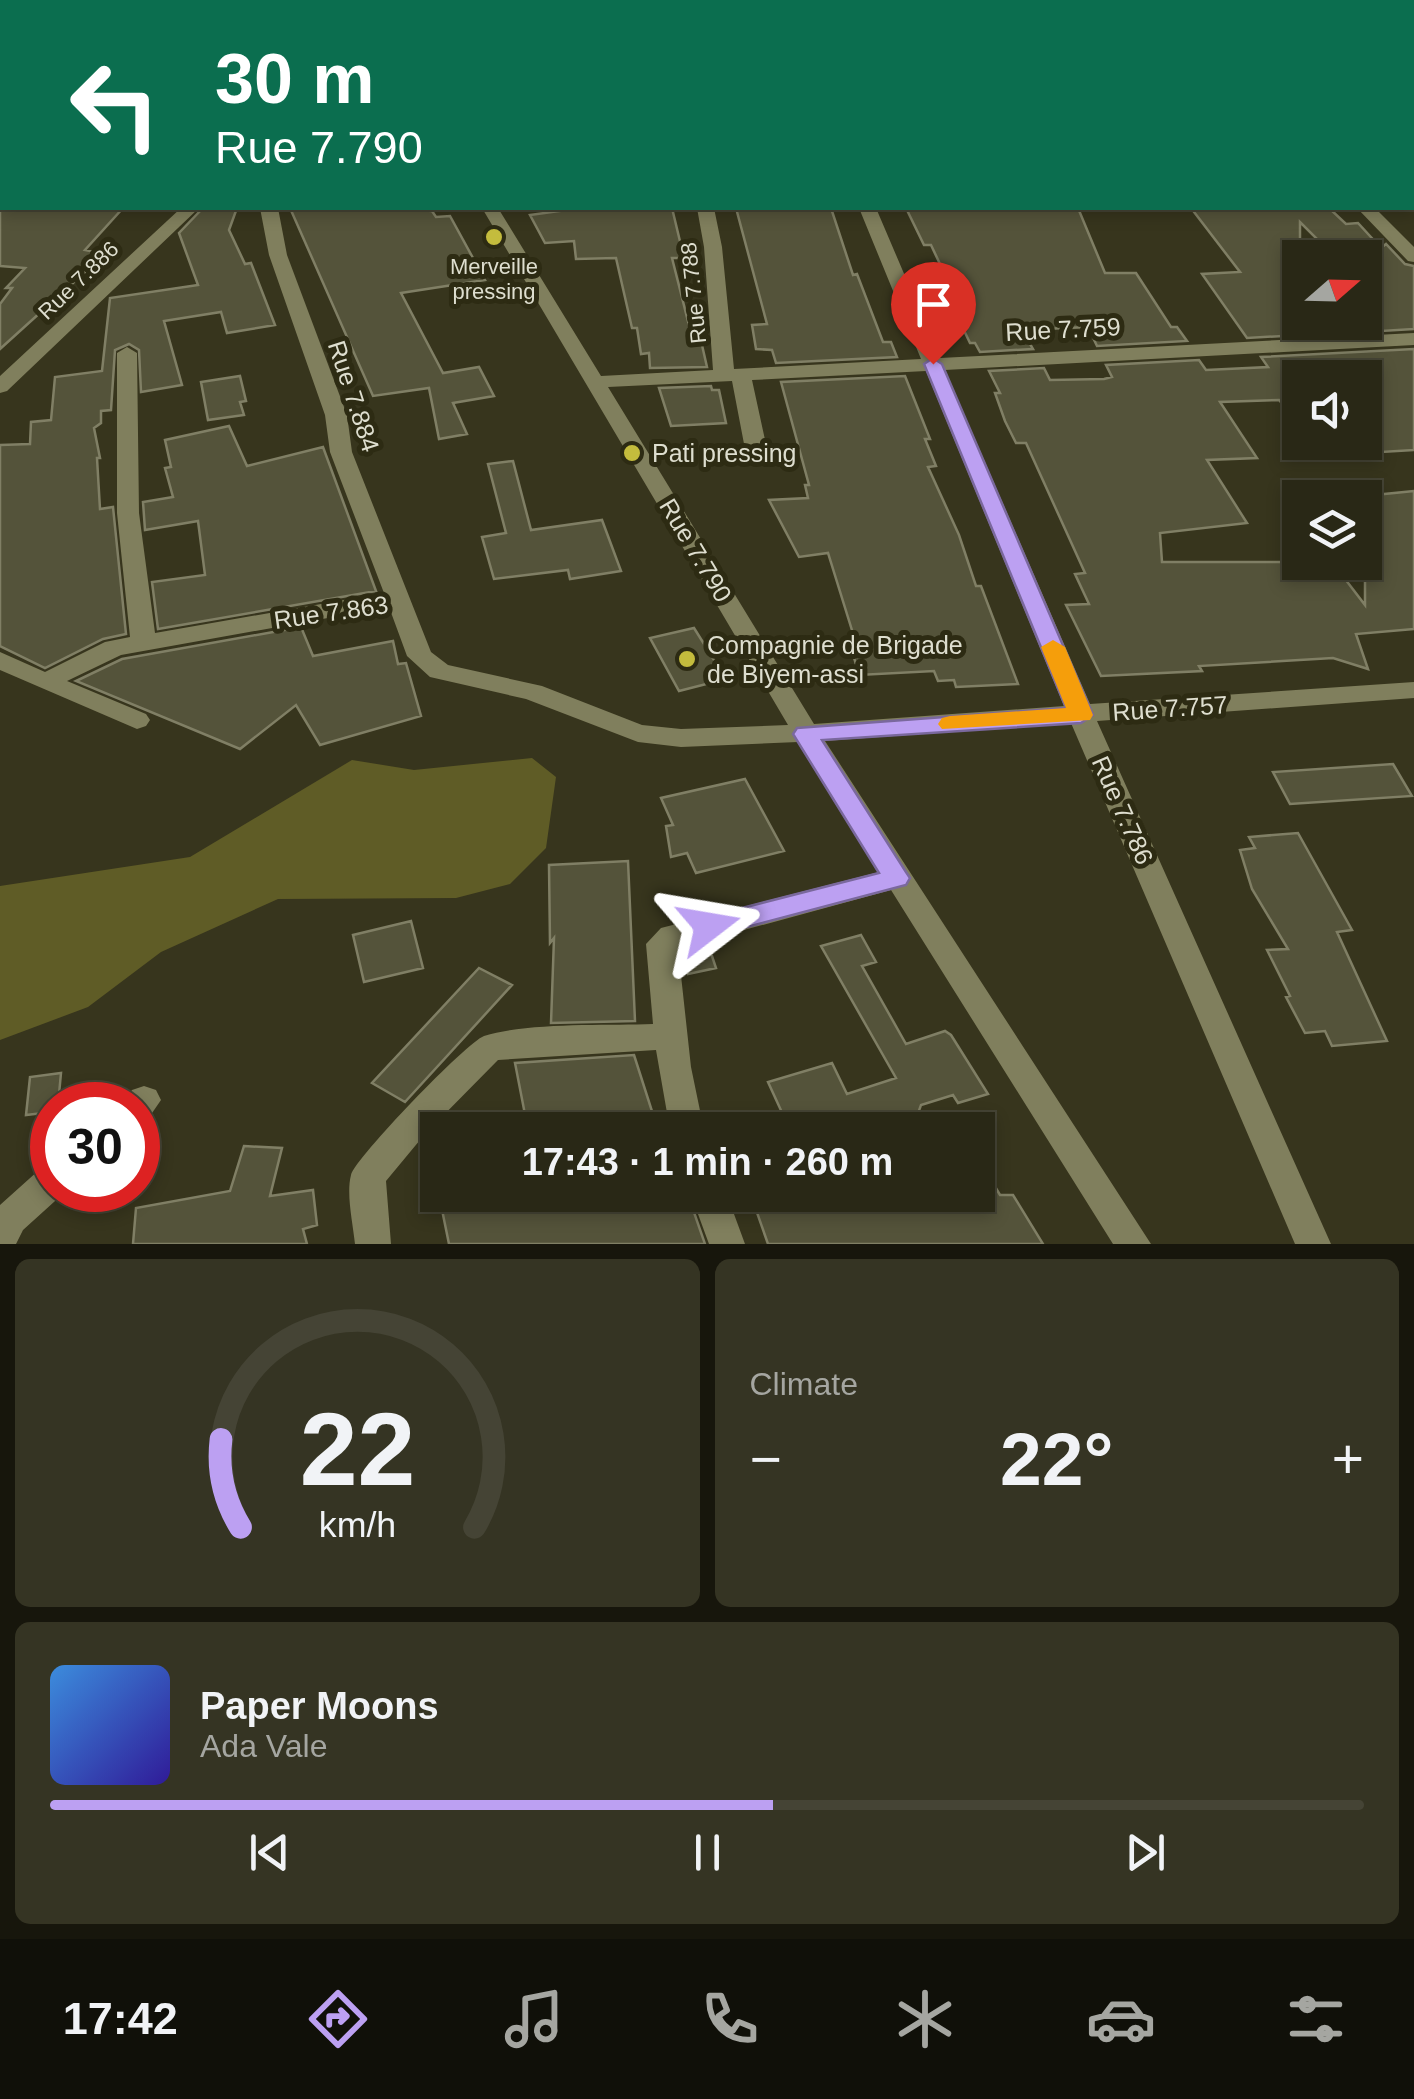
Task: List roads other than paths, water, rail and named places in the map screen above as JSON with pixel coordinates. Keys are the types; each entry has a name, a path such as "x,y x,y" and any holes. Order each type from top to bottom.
{"street":[{"name":"Rue 7.886","path":"0,387 188,210"},
{"name":"Rue 7.884","path":"270,210 278,255 336,415 341,452 398,598"},
{"name":"Rue 7.790","path":"491,210 806,734 1132,1244"},
{"name":"Rue 7.788","path":"705,210 733,374 756,449"},
{"name":"Rue 7.786","path":"868,210 1081,715 1312,1244"},
{"path":"1368,210 1414,258"},
{"name":"Rue 7.759","path":"594,382 1414,340"},
{"path":"127,353 128,514 143,642"},
{"name":"Rue 7.863","path":"46,682 114,648 398,598 420,656 440,672 533,692 638,733 680,738 806,734"},
{"path":"0,660 137,720"},
{"name":"Rue 7.757","path":"806,734 1414,690"},
{"path":"684,1112 670,1036 662,944 672,936 896,878"},
{"path":"373,1244 368,1177 413,1124 489,1048 670,1036"},
{"path":"0,1238 10,1219 30,1201"},
{"path":"715,1212 726,1244"}],"place":[{"name":"Merveille pressing","path":"494,237"},
{"name":"Pati pressing","path":"632,453"},
{"name":"Compagnie de Brigade de Biyem-assi","path":"687,659"}]}
